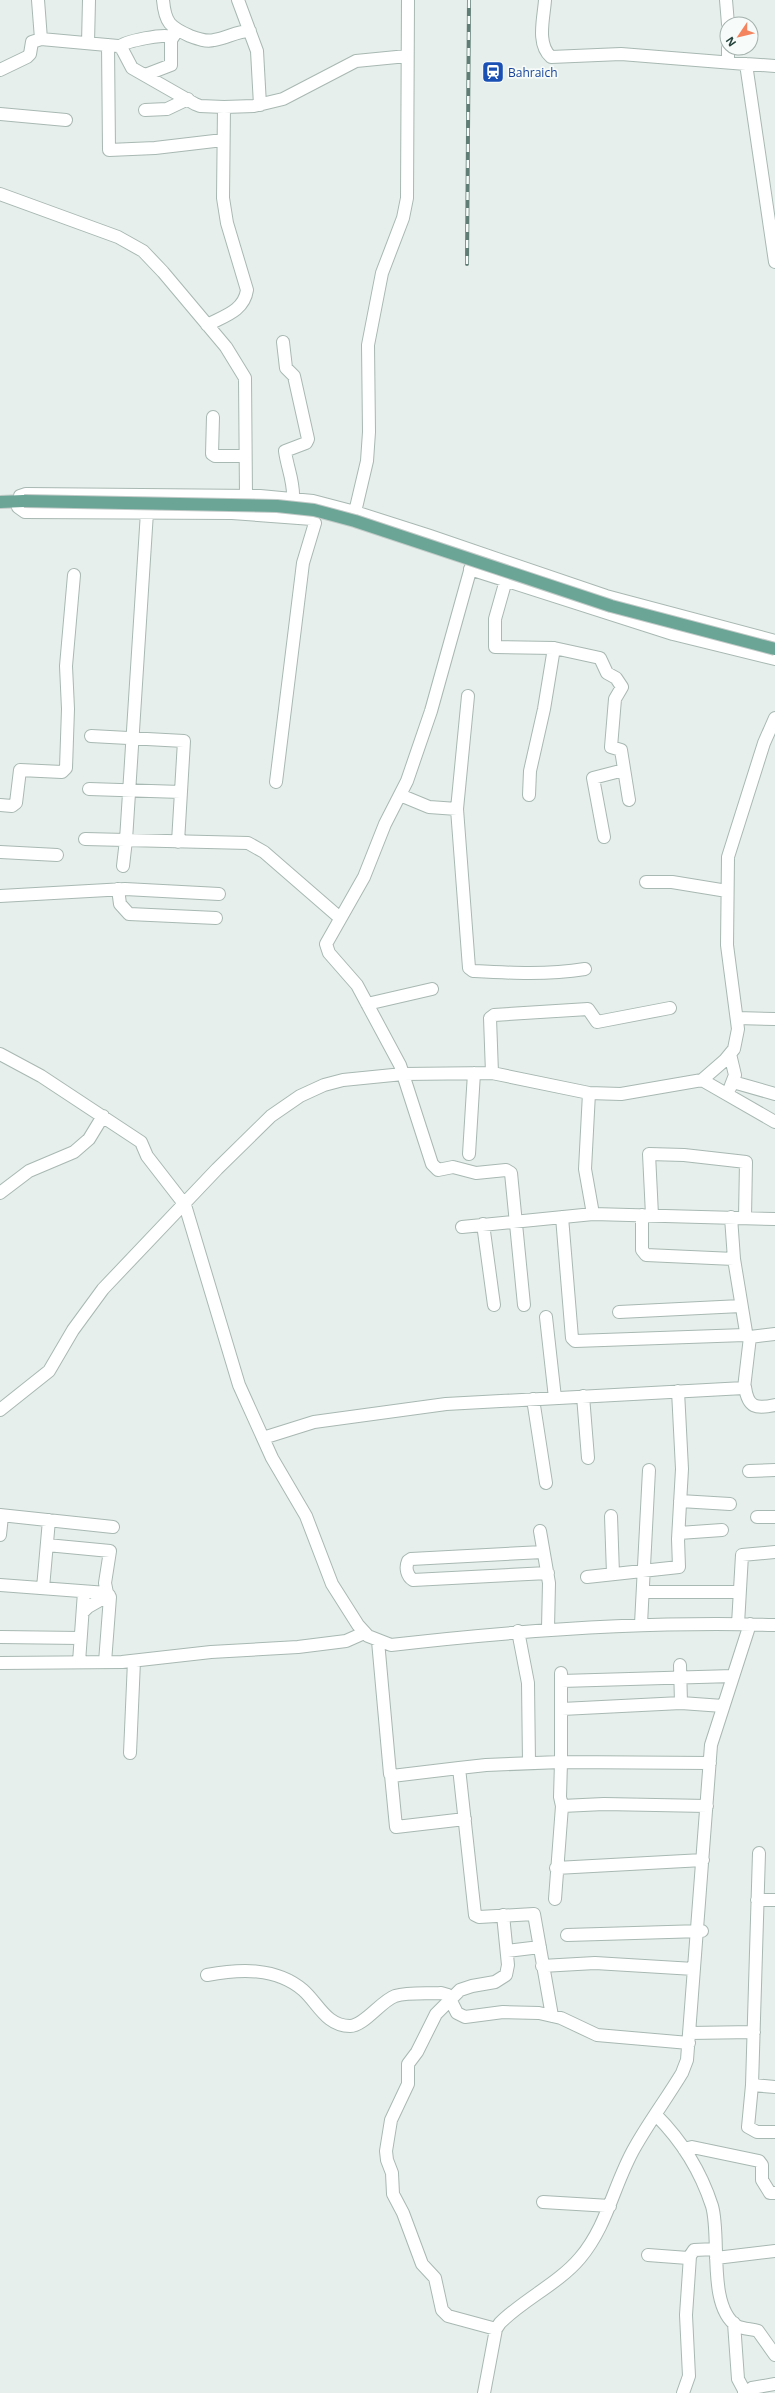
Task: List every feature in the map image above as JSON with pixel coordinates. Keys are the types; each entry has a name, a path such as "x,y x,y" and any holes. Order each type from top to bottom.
{"main road":[{"path":"0,502 21,501 277,506 314,510 355,521 611,606 775,649"}],"street":[{"path":"38,0 41,39"},
{"path":"88,43 89,0"},
{"path":"145,75 171,65 174,34 166,18 163,0"},
{"path":"238,0 260,63 260,105"},
{"path":"355,512 367,461 370,432 368,345 382,273 405,209 408,0"},
{"path":"544,0 542,39 543,47 551,57 621,54 775,66"},
{"path":"726,0 727,16"},
{"path":"0,70 27,57 30,54 32,42 41,39 113,46 164,35 174,34 208,41 250,31"},
{"path":"113,46 130,66 200,106 224,107 260,105 295,94 356,61 408,56"},
{"path":"113,46 109,150 155,148 224,140"},
{"path":"728,56 728,62"},
{"path":"746,64 771,207 775,262"},
{"path":"145,110 167,109 188,99"},
{"path":"207,324 238,309 246,298 247,290 227,223 222,198 224,107"},
{"path":"0,114 66,120"},
{"path":"0,194 118,237 143,251 163,272 226,347 245,378 246,496"},
{"path":"283,342 286,368 294,376 308,439 306,443 285,451 287,467 294,486 293,498"},
{"path":"213,417 212,454 215,456 246,456"},
{"path":"276,782 303,562 315,523 310,518 232,513 25,512 19,510 21,501 20,496 26,494 246,496 293,498 355,512 606,596 775,640"},
{"path":"122,866 126,840 148,512"},
{"path":"475,553 431,711 407,781 384,824 364,877 327,940 327,948 350,974 403,1074 432,1164 438,1170 452,1167 476,1173 509,1171 524,1305"},
{"path":"470,569 673,634 775,659"},
{"path":"0,806 12,806 16,803 20,770 62,772 66,768 68,709 66,666 74,575"},
{"path":"506,580 496,614 495,647 554,648 600,658 607,673 619,681 622,686 615,699 611,746 621,750 629,800"},
{"path":"529,795 530,771 544,710 554,648"},
{"path":"468,696 457,809 470,969 473,971 533,973 585,969"},
{"path":"0,1410 49,1371 93,1301 216,1169 271,1116 300,1096 324,1085 343,1080 403,1074 492,1072 589,1093 621,1094 702,1080 734,1049 738,1029 727,945 728,857 764,743 775,718"},
{"path":"91,736 133,737 184,741 178,842"},
{"path":"604,837 593,778 624,770"},
{"path":"89,789 129,792 181,792"},
{"path":"400,795 429,807 457,809"},
{"path":"85,839 248,843 255,846 340,918"},
{"path":"0,852 57,855"},
{"path":"646,882 672,882 727,891"},
{"path":"0,896 118,889 219,894"},
{"path":"118,889 120,904 129,914 216,918"},
{"path":"367,1004 432,989"},
{"path":"492,1072 490,1018 494,1015 588,1009 597,1022 670,1008"},
{"path":"737,1018 775,1019"},
{"path":"0,1054 41,1076 141,1142 147,1156 185,1204 239,1385 272,1458 306,1516 332,1584 364,1633 378,1641 392,1645 548,1628 641,1624 660,1626 738,1624 775,1625"},
{"path":"730,1054 734,1067 733,1082 745,1105"},
{"path":"469,1154 474,1073"},
{"path":"702,1080 775,1122"},
{"path":"725,1093 733,1082"},
{"path":"733,1082 775,1094"},
{"path":"589,1093 585,1169 593,1214"},
{"path":"0,1193 29,1171 74,1152 89,1139 103,1116"},
{"path":"734,1259 646,1255 642,1250 647,1215 648,1156 650,1154 684,1155 746,1162 745,1217"},
{"path":"462,1227 593,1214 775,1219"},
{"path":"562,1217 574,1341 641,1340 775,1334"},
{"path":"731,1217 734,1259 747,1336 746,1398 754,1406 766,1407 775,1405"},
{"path":"483,1224 494,1306"},
{"path":"619,1312 741,1306"},
{"path":"546,1317 555,1398"},
{"path":"263,1438 328,1420 446,1404 745,1387"},
{"path":"587,1577 680,1567 679,1533 682,1469 678,1391"},
{"path":"583,1396 588,1458"},
{"path":"533,1399 546,1483"},
{"path":"641,1624 644,1592 649,1470"},
{"path":"749,1471 775,1470"},
{"path":"680,1501 730,1504"},
{"path":"0,1535 1,1515 114,1527"},
{"path":"611,1516 613,1574"},
{"path":"757,1517 775,1517"},
{"path":"43,1588 49,1520"},
{"path":"679,1533 722,1530"},
{"path":"540,1531 550,1592 548,1628"},
{"path":"47,1545 110,1551 105,1583 108,1594 105,1662"},
{"path":"543,1552 411,1558 408,1561 406,1569 409,1577 413,1580 548,1573"},
{"path":"738,1624 742,1555 775,1552"},
{"path":"0,1585 108,1594"},
{"path":"79,1662 84,1592"},
{"path":"644,1592 739,1592"},
{"path":"82,1612 108,1594"},
{"path":"484,2393 496,2329 510,2313 579,2259 603,2224 634,2147 682,2073 687,2060 694,1969 700,1931 703,1860 712,1745 750,1624"},
{"path":"518,1631 528,1683 529,1763"},
{"path":"0,1663 134,1661 211,1652 324,1644 346,1641 364,1633"},
{"path":"0,1637 80,1638"},
{"path":"378,1641 389,1771 391,1775 396,1827 465,1820"},
{"path":"130,1753 134,1661"},
{"path":"680,1664 681,1703"},
{"path":"555,1899 556,1868 562,1806 561,1677 680,1678 733,1676"},
{"path":"562,1708 681,1703 723,1706"},
{"path":"391,1775 529,1763 710,1763"},
{"path":"459,1768 474,1915 479,1917 503,1914 534,1914 552,2016"},
{"path":"562,1806 604,1804 707,1806"},
{"path":"759,1853 752,2085 748,2127 757,2132 775,2132"},
{"path":"556,1868 703,1860"},
{"path":"757,1900 775,1900"},
{"path":"496,2329 448,2316 442,2310 435,2278 422,2264 403,2213 392,2193 392,2173 386,2157 389,2126 408,2084 408,2064 417,2052 436,2014 450,1998 465,1988 494,1982 503,1978 508,1970 503,1914"},
{"path":"567,1935 700,1931"},
{"path":"507,1951 540,1947"},
{"path":"542,1966 595,1963 694,1969"},
{"path":"207,1975 232,1971 274,1974 304,1991 329,2019 349,2026 357,2024 396,1996 441,1993 448,1995 457,2013 465,2017 509,2012 538,2013 552,2016 597,2035 689,2038 754,2032"},
{"path":"752,2085 775,2087"},
{"path":"656,2115 670,2129 684,2149 699,2175 712,2206 722,2302 734,2323 742,2391 759,2386 775,2384"},
{"path":"684,2149 692,2147 759,2161 762,2165 763,2184 770,2193 775,2193"},
{"path":"543,2202 610,2206"},
{"path":"683,2393 688,2376 686,2315 690,2256 694,2250 716,2253 775,2251"},
{"path":"648,2255 688,2258 690,2256"},
{"path":"734,2323 738,2326 758,2331 775,2356"}],"railway":[{"path":"467,264 469,0"}],"place":[{"name":"Bahraich","path":"493,72"}]}
